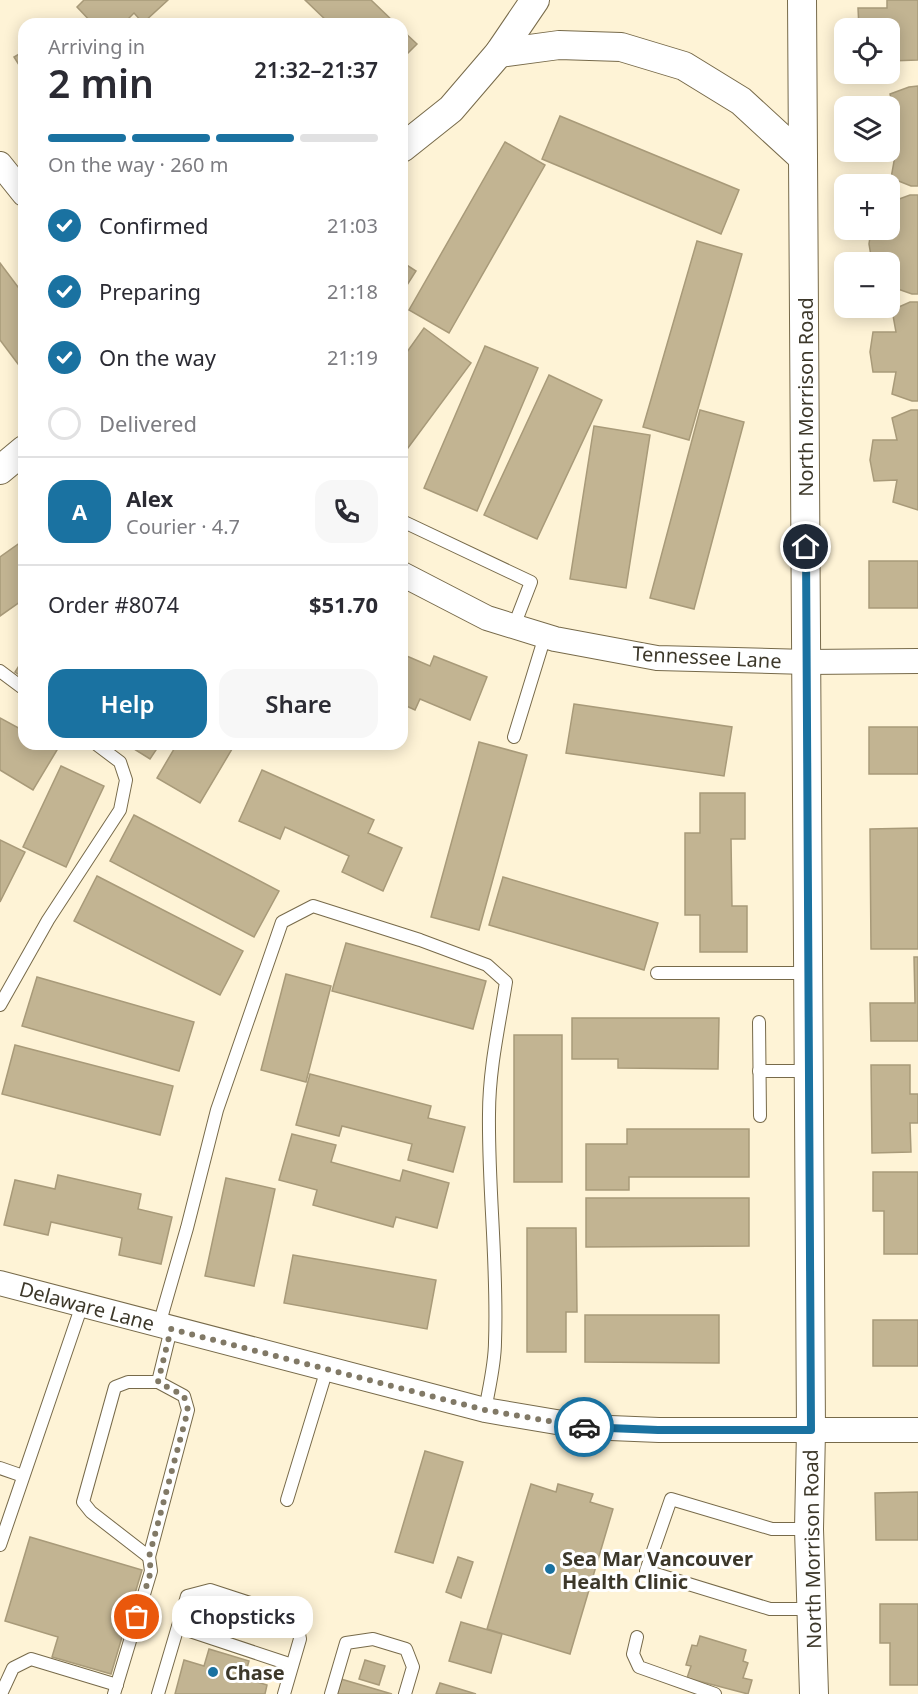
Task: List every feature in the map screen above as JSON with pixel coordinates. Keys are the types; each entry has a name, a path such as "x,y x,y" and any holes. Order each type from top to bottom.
{"street":[{"path":"408,143 451,109 499,53 535,0"},
{"name":"North Morrison Road","path":"802,0 809,972 811,1430 809,1529 814,1694"},
{"path":"499,53 559,45 621,47 684,66 741,101 803,158"},
{"path":"0,164 18,186"},
{"path":"0,470 18,455"},
{"name":"Tennessee Lane","path":"408,577 487,618 545,636 657,658 807,662 918,661"},
{"name":"Delaware Lane","path":"0,1283 485,1410 586,1427 658,1430 918,1430"}],"lane":[{"path":"408,524 531,582 514,626"},
{"path":"514,737 545,636"},
{"path":"0,671 18,684"},
{"path":"0,1005 48,920 120,810 126,780 120,762 104,750"},
{"path":"158,1382 165,1327 217,1110 282,922 313,906 420,940 487,966 506,982 492,1063 489,1111 490,1199 495,1233 495,1344 485,1410"},
{"path":"657,972 809,972"},
{"path":"759,1022 760,1116"},
{"path":"759,1071 809,1071"},
{"path":"0,1545 3,1525 23,1476 82,1305"},
{"path":"287,1500 327,1369"},
{"path":"1,1694 13,1668 31,1659 115,1689 151,1571 149,1557 188,1410 184,1396 158,1382 128,1382 115,1387 82,1502 91,1512 149,1557"},
{"path":"0,1468 23,1476"},
{"path":"809,1529 772,1529 671,1499 646,1571 770,1609 813,1609"},
{"path":"158,1694 187,1596 210,1590 296,1618 300,1639 284,1694"},
{"path":"178,1627 292,1665"},
{"path":"638,1637 633,1654 639,1667 715,1694"},
{"path":"331,1694 346,1643 373,1639 406,1649 413,1667 405,1694"}],"building":[{"path":"84,0 168,0 148,18 138,18 134,13 129,18 87,18 77,7"},
{"path":"305,0 371,0 390,18 324,18"},
{"path":"887,0 918,0 918,60 900,61 900,18 858,18 858,8 887,8"},
{"path":"408,36 417,44 408,53"},
{"path":"918,86 918,186 900,182 900,174 892,174 894,162 900,162 900,96 890,96 890,94"},
{"path":"560,116 739,190 721,234 542,159"},
{"path":"505,142 545,165 449,333 409,310"},
{"path":"918,195 918,294 900,290 900,252 870,252 870,240 900,240 900,199"},
{"path":"697,241 742,254 689,440 643,427"},
{"path":"0,263 18,287 18,364 0,340"},
{"path":"408,266 416,271 408,284"},
{"path":"910,302 918,302 918,401 892,394 896,372 873,372 870,352 873,332 896,332 893,318 900,318 900,306"},
{"path":"424,328 471,363 408,448 408,351"},
{"path":"485,346 538,368 477,511 424,488"},
{"path":"549,375 602,400 537,539 484,515"},
{"path":"700,410 744,422 694,609 650,598"},
{"path":"911,410 918,410 918,510 893,502 897,480 874,481 870,460 873,440 897,440 892,418"},
{"path":"594,426 650,435 626,588 570,579"},
{"path":"18,544 18,603 0,616 0,557"},
{"path":"869,561 918,561 918,608 869,608"},
{"path":"434,656 487,677 470,720 420,699 415,710 408,707 408,657 430,666"},
{"path":"574,704 732,727 724,776 566,753"},
{"path":"0,718 18,728 18,750 57,750 33,790 0,770"},
{"path":"869,727 918,727 918,774 869,774"},
{"path":"479,742 527,755 479,930 431,917"},
{"path":"136,750 156,750 150,759"},
{"path":"173,750 231,750 200,803 157,778"},
{"path":"61,766 104,786 66,867 23,847"},
{"path":"262,770 374,820 368,833 402,848 383,891 342,872 349,856 285,827 280,839 239,821"},
{"path":"700,793 745,793 745,839 731,839 732,906 747,906 747,952 700,952 700,915 685,915 685,833 700,833"},
{"path":"134,815 279,891 254,937 110,861"},
{"path":"918,828 918,949 871,949 870,829"},
{"path":"0,840 25,852 0,902"},
{"path":"97,876 243,951 220,995 74,921"},
{"path":"503,877 658,923 644,970 489,925"},
{"path":"346,943 486,981 473,1029 332,991"},
{"path":"914,957 918,957 918,1041 871,1041 870,1003 915,1003"},
{"path":"286,974 331,986 306,1082 261,1070"},
{"path":"37,977 194,1022 179,1071 22,1026"},
{"path":"572,1018 719,1018 718,1069 618,1068 618,1059 572,1059"},
{"path":"514,1035 562,1035 562,1182 514,1182"},
{"path":"15,1045 173,1086 160,1135 2,1094"},
{"path":"871,1065 910,1065 910,1094 918,1094 918,1123 910,1123 911,1152 872,1153"},
{"path":"310,1074 431,1106 428,1118 465,1127 453,1172 408,1160 412,1144 342,1126 339,1136 296,1125"},
{"path":"627,1129 749,1129 749,1177 629,1177 629,1190 586,1190 586,1144 627,1144"},
{"path":"292,1134 336,1145 331,1162 400,1181 403,1170 449,1183 437,1228 396,1217 393,1227 313,1205 317,1190 279,1180"},
{"path":"873,1172 918,1172 918,1254 884,1254 884,1211 873,1211"},
{"path":"58,1175 141,1194 138,1209 172,1217 161,1264 119,1255 122,1238 51,1222 48,1235 4,1225 15,1180 55,1189"},
{"path":"226,1178 275,1189 254,1286 205,1276"},
{"path":"586,1198 749,1198 749,1246 586,1247"},
{"path":"527,1228 576,1228 577,1312 566,1312 566,1352 527,1352"},
{"path":"293,1255 436,1280 427,1329 284,1303"},
{"path":"585,1315 719,1315 719,1363 585,1362"},
{"path":"873,1320 918,1320 918,1366 873,1366"},
{"path":"425,1451 463,1462 433,1563 395,1552"},
{"name":"Sea Mar Vancouver Health Clinic","path":"531,1484 556,1492 558,1484 593,1494 590,1502 613,1509 570,1654 487,1629"},
{"path":"918,1492 918,1540 876,1540 875,1493"},
{"path":"30,1537 142,1570 111,1674 52,1657 58,1637 5,1621"},
{"path":"458,1557 473,1562 461,1598 446,1592"},
{"path":"880,1604 918,1604 918,1685 890,1685 890,1643 880,1643"},
{"path":"461,1622 502,1634 491,1673 449,1661"},
{"path":"700,1636 746,1650 743,1661 748,1663 743,1678 752,1680 748,1694 687,1678 691,1666 686,1665 692,1645 697,1646"},
{"name":"Chase","path":"209,1649 249,1661 244,1678 267,1685 265,1694 175,1694 184,1660 204,1666"},
{"path":"365,1660 385,1666 379,1685 359,1679"},
{"path":"341,1679 392,1694 337,1694"},
{"path":"440,1683 476,1694 436,1694"}],"way so far":[{"path":"137,1617 151,1571 149,1557 188,1410 184,1396 158,1382 171,1329 485,1410 584,1427"}],"place":[{"name":"Sea Mar Vancouver Health Clinic","path":"550,1569"},
{"name":"Chopsticks","path":"137,1617"},
{"name":"Chase","path":"213,1672"}],"route":[{"path":"584,1427 658,1430 811,1430 806,547"}]}
